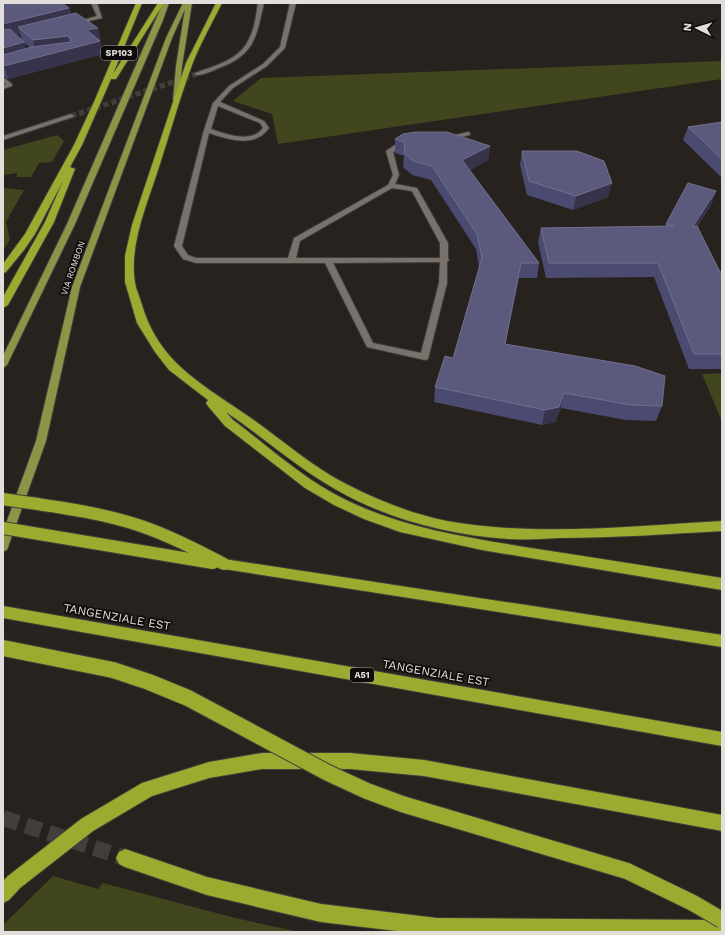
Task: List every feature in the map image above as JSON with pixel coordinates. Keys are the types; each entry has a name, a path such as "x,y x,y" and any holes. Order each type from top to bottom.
{"highway":[{"name":"SP103","path":"98,102 139,3"},
{"path":"3,270 21,248 30,234 78,144 98,102 140,39 161,3"},
{"path":"219,3 189,64 176,100 136,225 130,256 130,282 142,324 173,367 204,392 243,418 293,457 339,486 361,497 415,518 447,526 508,534 587,533 722,526"},
{"path":"3,305 44,231 65,188 78,144"},
{"path":"204,392 229,423 309,485 338,502 368,516 400,527 437,536 722,584"},
{"path":"3,499 111,517 141,526 186,545 224,564"},
{"path":"3,528 224,564 722,641"},
{"name":"TANGENZIALE EST","path":"3,612 722,739"},
{"path":"3,648 113,670 149,682 188,698 328,773 367,790 409,806 627,871 693,903 722,920"},
{"path":"3,894 14,882 87,825 148,790 209,770 262,762 350,761 424,768 722,823"},
{"path":"124,858 207,886 321,913 429,926 561,929 722,929"}],"main road":[{"name":"VIA ROMBON","path":"3,365 71,224 160,20 166,3"},
{"name":"VIA ROMBON","path":"3,547 41,441 76,287 169,38 186,3"},
{"path":"176,100 179,66 190,3"}],"street":[{"path":"71,25 100,17 94,3"},
{"path":"197,74 229,61 239,55 248,46 254,33 261,3"},
{"path":"293,3 283,47 265,65 231,87 216,103 207,130 178,246 181,255 191,260 206,261 445,260"},
{"path":"3,80 10,85 3,87"},
{"path":"207,130 230,138 240,139 255,137 265,130 266,126 262,122 216,103"},
{"path":"3,138 71,116"},
{"path":"438,139 468,134"},
{"path":"391,186 396,175 389,151 400,144 415,142"},
{"path":"291,261 297,240 333,218 391,186 415,189 444,243 445,260 443,283 425,357 370,345 328,260"}],"green space":[{"path":"722,61 722,79 278,144 272,114 233,101 261,78"},
{"path":"57,135 64,141 52,162 39,163 31,177 17,177 17,173 3,175 3,150"},
{"path":"3,188 24,190 6,222 10,240 3,250"},
{"path":"722,373 722,419 721,419 702,374"},
{"path":"53,876 98,889 103,883 235,918 299,932 3,932 3,925"}],"building":[{"path":"3,3 62,3 69,8 3,24"},
{"path":"76,13 98,28 87,30 100,41 4,66 3,65 3,55 32,47 71,42 71,39 68,36 33,40 18,27"},
{"path":"10,29 24,42 3,48 3,30"},
{"path":"722,122 722,159 688,127"},
{"path":"415,132 447,132 490,146 462,160 539,263 521,263 505,344 635,366 665,376 662,406 631,405 564,393 559,407 545,410 435,387 445,356 453,358 482,258 477,234 432,166 413,161 404,153 405,142 395,139 403,134"},
{"path":"522,151 577,151 604,161 612,183 576,196 529,181"},
{"path":"688,183 716,191 693,226 697,226 720,272 722,272 722,354 694,354 658,263 549,263 541,228 674,226 666,224"}],"tunnel":[{"path":"71,116 197,74"},
{"path":"3,818 125,858"}]}
